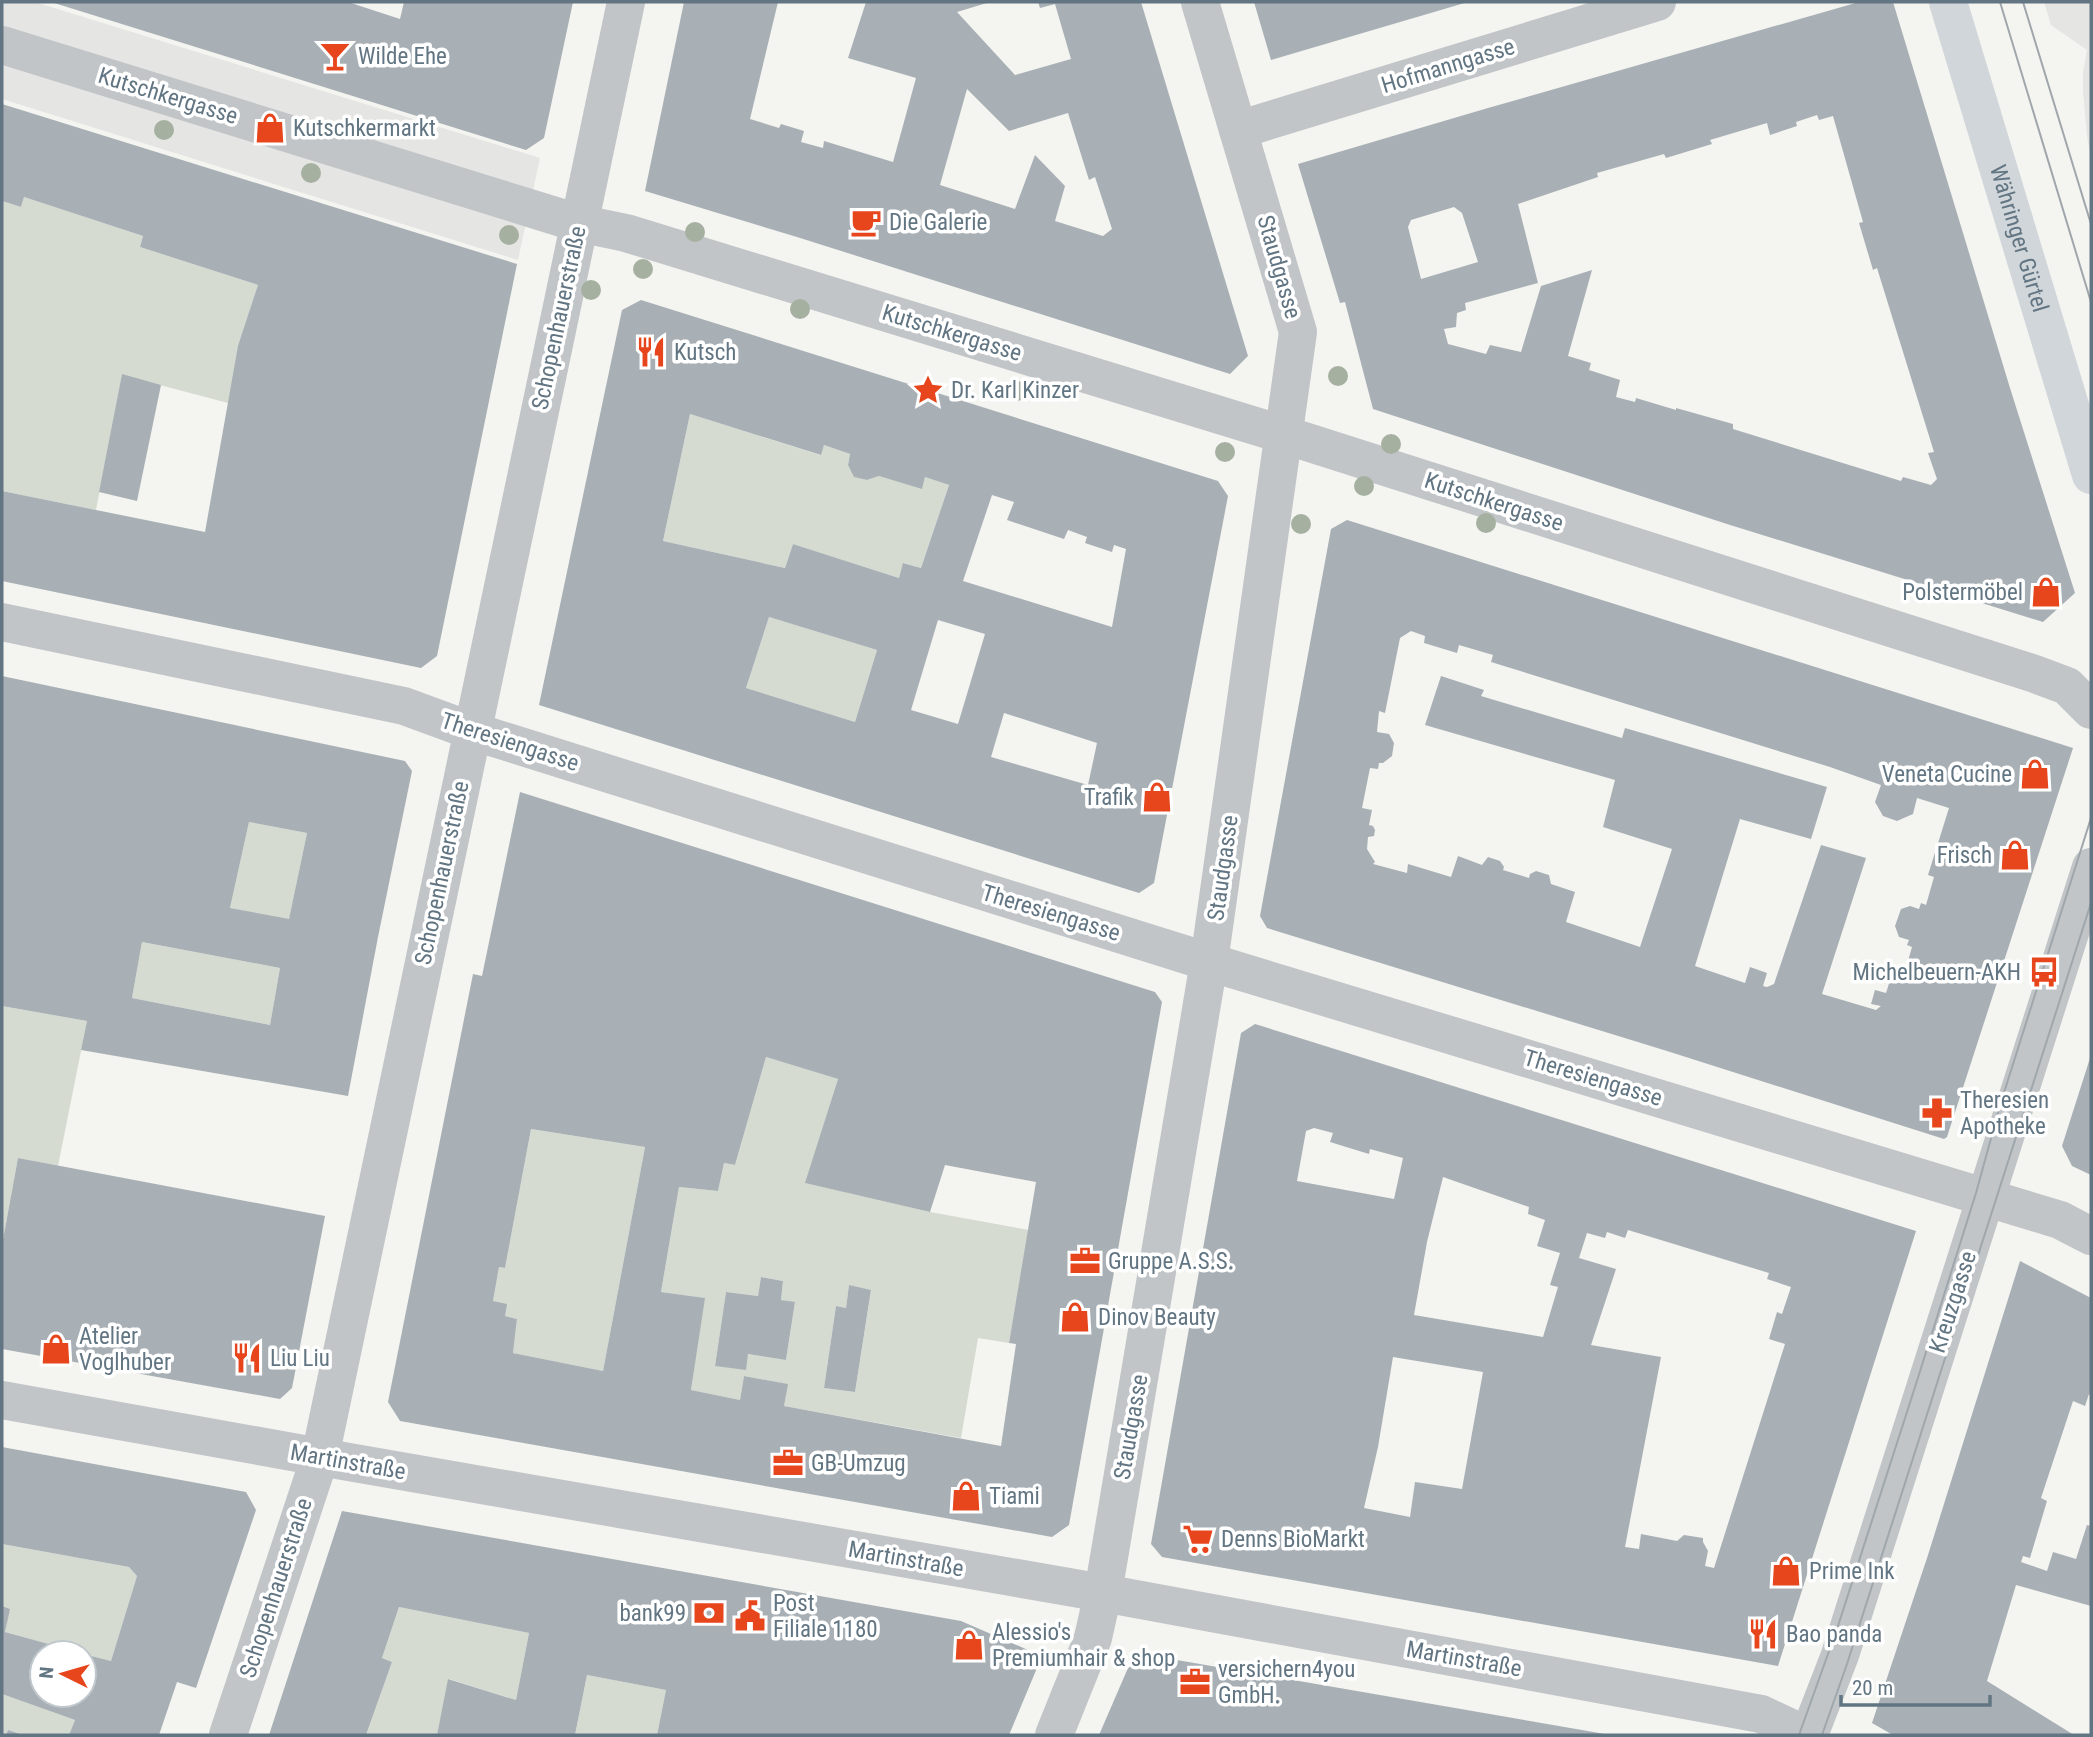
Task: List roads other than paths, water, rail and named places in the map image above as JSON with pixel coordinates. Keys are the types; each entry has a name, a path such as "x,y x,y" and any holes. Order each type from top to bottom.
{"main road":[{"name":"Währinger Gürtel","path":"1948,2 2091,475"}],"street":[{"name":"Schopenhauerstraße","path":"228,1735 320,1457 626,2"},
{"name":"Staudgasse","path":"1054,1735 1093,1638 1103,1592 1209,962 1298,332 1200,2"},
{"name":"Hofmanngasse","path":"1238,130 1657,2"},
{"name":"Kutschkergasse","path":"13,48 578,223 626,233 1285,435 2045,678 2067,686 2091,710"},
{"name":"Theresiengasse","path":"2,622 404,706 472,731 1209,962 1986,1196 2060,1220 2091,1236"},
{"name":"Kreuzgasse","path":"1807,1735 1844,1643 2091,866"},
{"name":"Martinstraße","path":"2,1400 1103,1592 1761,1714 1807,1735"}],"tram line":[{"path":"2000,2 2091,302"},
{"path":"2023,2 2091,224"},
{"path":"1799,1735 1838,1626 1916,1384 2091,818"},
{"path":"1822,1735 2091,903"}],"place":[{"name":"Wilde Ehe","path":"335,56"},
{"name":"Kutschkermarkt","path":"270,128"},
{"name":"Die Galerie","path":"866,222"},
{"name":"Kutsch","path":"651,352"},
{"name":"Dr. Karl Kinzer","path":"928,390"},
{"name":"Polstermöbel","path":"2046,592"},
{"name":"Veneta Cucine","path":"2035,774"},
{"name":"Trafik","path":"1157,797"},
{"name":"Frisch","path":"2015,855"},
{"name":"Michelbeuern-AKH","path":"2044,972"},
{"name":"Theresien Apotheke","path":"1937,1113"},
{"name":"Gruppe A.S.S.","path":"1085,1261"},
{"name":"Dinov Beauty","path":"1075,1317"},
{"name":"Atelier Voglhuber","path":"56,1349"},
{"name":"Liu Liu","path":"247,1358"},
{"name":"GB-Umzug","path":"788,1463"},
{"name":"Tiami","path":"966,1496"},
{"name":"Denns BioMarkt","path":"1198,1539"},
{"name":"Prime Ink","path":"1786,1571"},
{"name":"bank99","path":"709,1613"},
{"name":"Post Filiale 1180","path":"750,1616"},
{"name":"Bao panda","path":"1763,1634"},
{"name":"Alessio's Premiumhair & shop","path":"969,1645"},
{"name":"versichern4you GmbH.","path":"1195,1682"}]}
